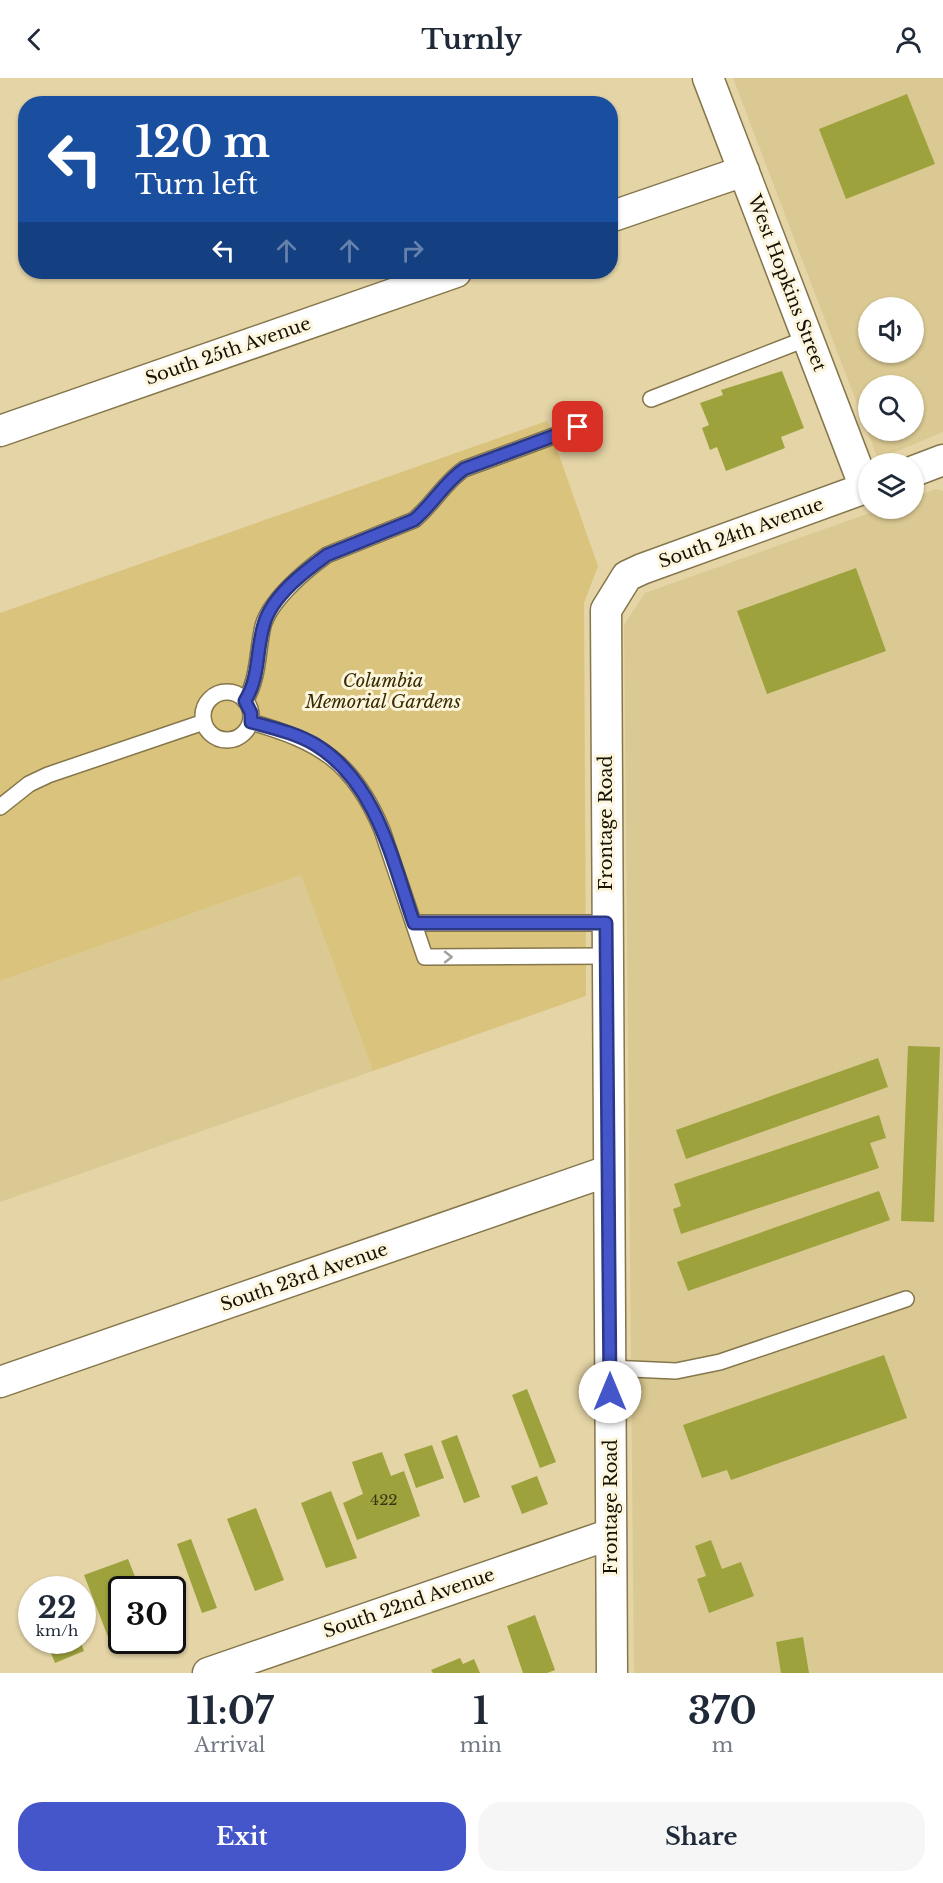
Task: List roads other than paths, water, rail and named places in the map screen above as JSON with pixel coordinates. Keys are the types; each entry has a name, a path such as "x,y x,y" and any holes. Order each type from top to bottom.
{"street":[{"name":"West Hopkins Street","path":"708,78 858,465"},
{"path":"618,214 744,171"},
{"name":"South 25th Avenue","path":"0,431 436,279"},
{"path":"924,467 943,460"},
{"name":"South 24th Avenue","path":"618,587 627,576 642,569 858,491"},
{"name":"Frontage Road","path":"612,1673 604,624 606,610 618,587"},
{"name":"South 23rd Avenue","path":"0,1382 608,1172"},
{"name":"South 22nd Avenue","path":"208,1673 611,1534"}],"lane":[{"path":"651,399 808,338"},
{"path":"245,701 255,681 268,613 299,578 317,562 327,555 414,520 426,510 452,477 464,469 578,427"},
{"path":"220,693 236,694 245,701 251,713 251,722 243,734 229,741 214,737 204,722 206,703 220,693"},
{"path":"0,807 29,784 48,775 204,722"},
{"path":"251,722 292,734 315,745 333,757 352,777 374,810 425,957 607,956"},
{"path":"414,923 606,923"},
{"path":"609,1368 676,1371 720,1362 906,1299"}],"park label":[{"name":"Columbia Memorial Gardens","path":"383,691"}]}
